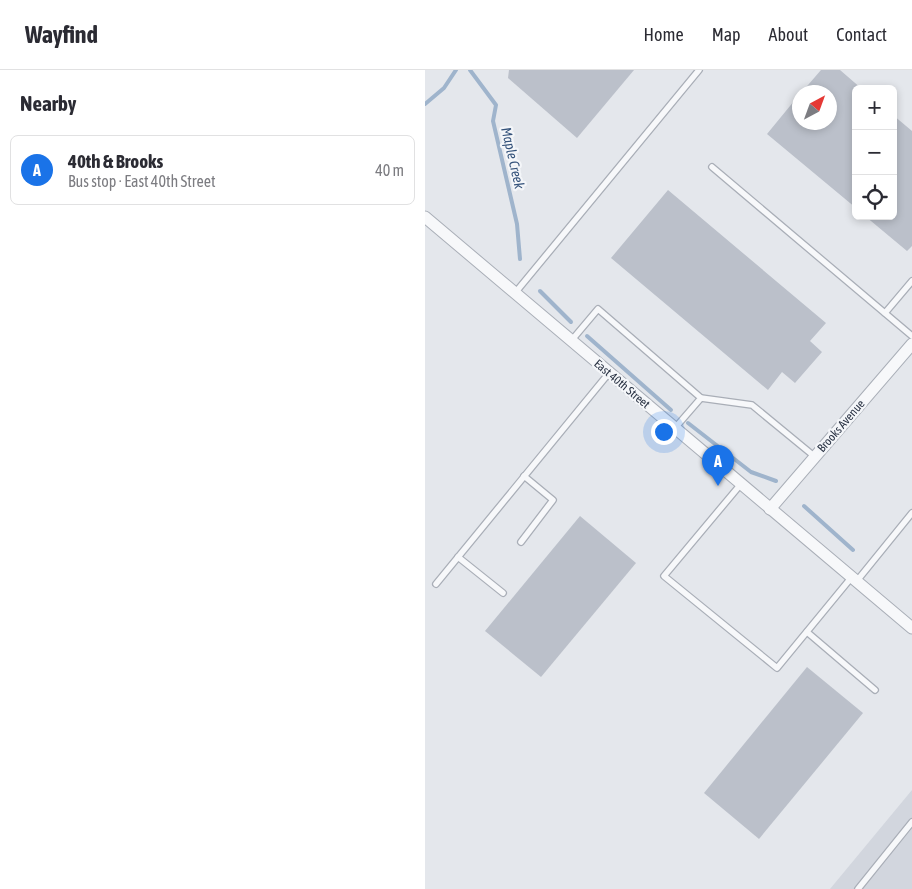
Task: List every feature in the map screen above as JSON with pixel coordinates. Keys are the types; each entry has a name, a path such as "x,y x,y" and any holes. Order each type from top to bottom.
{"street":[{"name":"East 40th Street","path":"425,217 912,628"},
{"name":"Brooks Avenue","path":"770,509 912,344"}],"lane":[{"path":"515,292 699,70"},
{"path":"712,167 912,336"},
{"path":"885,313 912,281"},
{"path":"571,341 598,309 701,398 752,405 814,456"},
{"path":"436,584 609,373"},
{"path":"675,428 701,398"},
{"path":"521,542 553,500 524,476"},
{"path":"741,484 664,576 777,668 912,513"},
{"path":"458,557 503,593"},
{"path":"807,632 875,690"},
{"path":"858,889 912,822"}],"shaded area":[{"path":"912,790 912,889 830,889"}],"building":[{"path":"509,70 634,70 577,138 508,78"},
{"path":"821,70 840,70 857,85 852,85 852,205 767,134 792,104 792,130 837,130 837,85 808,85"},
{"path":"897,118 912,131 912,246 907,251 870,220 897,220"},
{"path":"668,190 826,323 810,341 822,352 795,383 782,372 768,390 611,258"},
{"path":"580,516 636,563 541,677 485,631"},
{"path":"807,667 863,713 759,839 704,793"}],"waterway":[{"path":"425,104 444,88 456,70"},
{"name":"Maple Creek","path":"470,70 496,105 493,121 517,224 520,259"},
{"name":"Maple Creek","path":"540,291 571,322"},
{"name":"Maple Creek","path":"587,336 671,410"},
{"name":"Maple Creek","path":"688,423 751,472 776,481"},
{"name":"Maple Creek","path":"804,506 853,550"}],"place":[{"name":"40th & Brooks","path":"718,486"}]}
